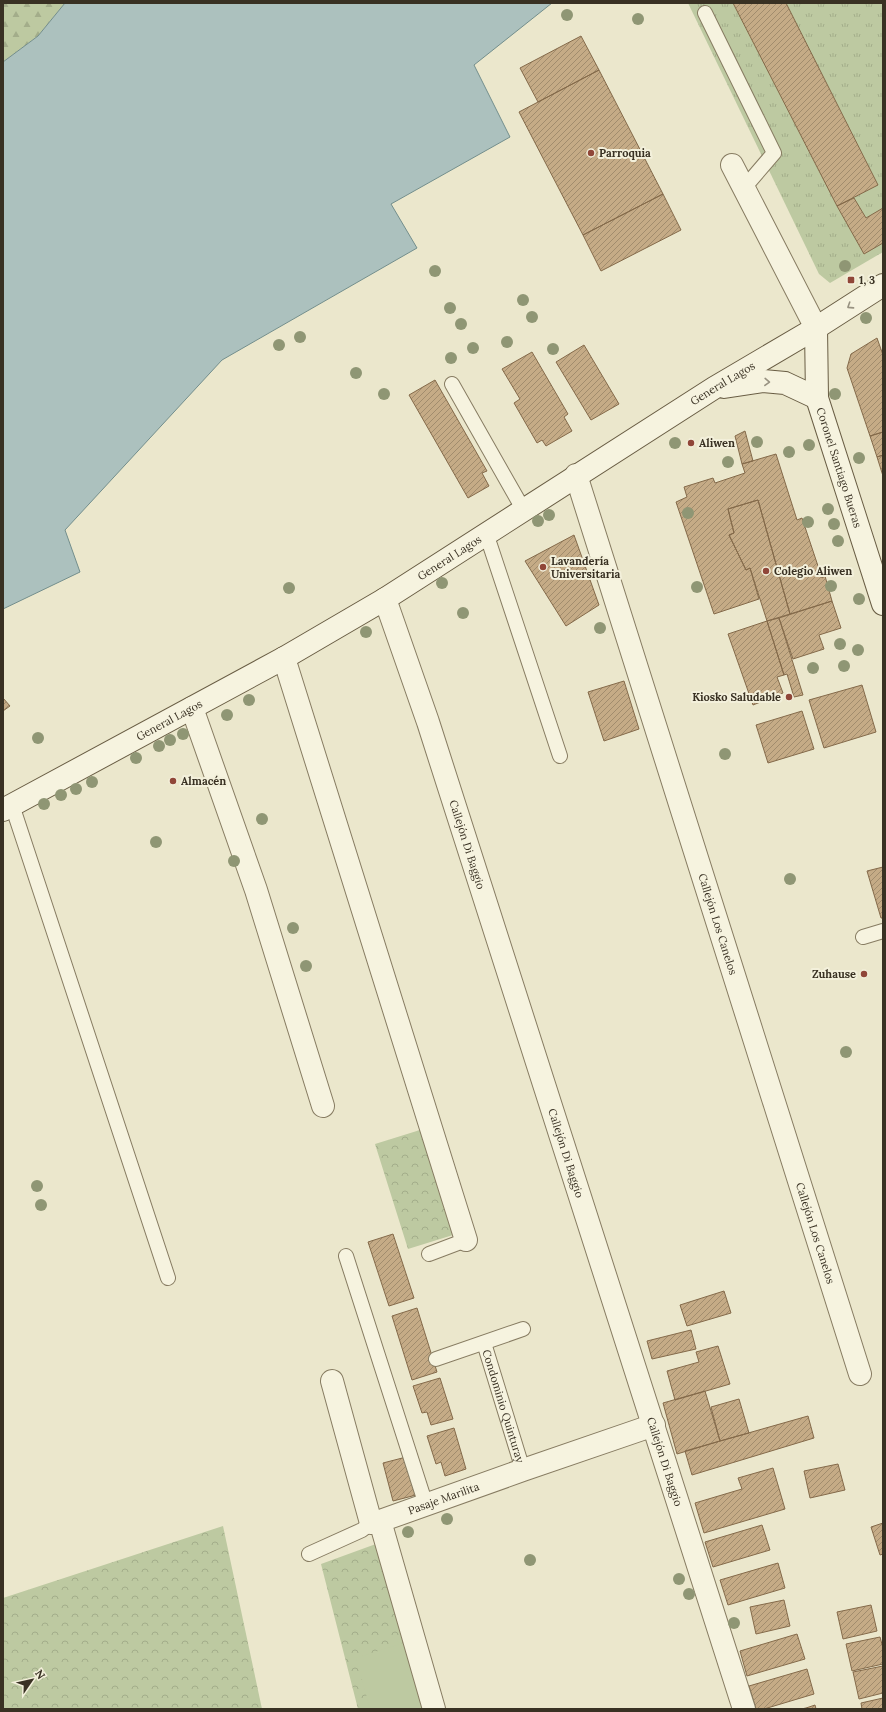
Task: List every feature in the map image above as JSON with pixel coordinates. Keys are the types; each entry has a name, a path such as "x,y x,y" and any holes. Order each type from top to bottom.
{"street":[{"path":"732,164 816,328"},
{"name":"General Lagos","path":"8,807 284,658 385,599 576,475 714,388 816,328 883,285"},
{"name":"Coronel Santiago Bueras","path":"816,328 817,398 883,604"},
{"path":"714,388 763,381 786,383 817,398"},
{"name":"Callejón Los Canelos","path":"576,475 860,1374"},
{"name":"Callejón Di Baggio","path":"385,599 428,722 744,1709"},
{"path":"284,658 466,1240"},
{"path":"192,708 256,890 323,1106"},
{"path":"332,1381 434,1709"},
{"name":"Pasaje Marilita","path":"376,1522 654,1425"}],"lane":[{"path":"705,12 774,153 744,188"},
{"path":"452,384 524,509"},
{"path":"486,533 560,756"},
{"path":"8,807 168,1278"},
{"path":"863,938 883,931"},
{"path":"429,1254 466,1240"},
{"path":"346,1256 426,1505"},
{"path":"436,1359 523,1329"},
{"name":"Condominio Quinturay","path":"484,1343 523,1470"},
{"path":"309,1554 376,1522"}],"green space":[{"path":"3,3 65,3 38,36 3,62"},
{"path":"688,3 883,3 883,252 830,283 819,274"},
{"path":"420,1130 453,1235 408,1249 375,1144"},
{"path":"223,1526 262,1709 3,1709 3,1598"},
{"path":"395,1537 443,1709 358,1709 321,1564"},
{"path":"419,1638 439,1709 370,1709 356,1658"}],"shaded area":[{"path":"65,3 552,3 474,65 510,137 391,204 417,248 222,360 65,530 80,572 3,609 3,62 38,36"}],"building":[{"path":"733,3 786,3 878,185 837,206"},
{"path":"581,36 599,70 538,102 520,68"},
{"name":"Parroquia","path":"599,70 663,194 583,235 519,112"},
{"path":"663,194 681,230 601,271 583,235"},
{"path":"854,198 866,218 883,208 883,243 864,254 837,206"},
{"path":"877,338 883,355 883,432 870,436 847,368 851,354"},
{"path":"584,345 619,404 591,420 556,362"},
{"path":"532,352 568,414 564,417 572,431 546,446 542,440 537,443 514,403 520,399 502,369"},
{"path":"435,380 487,471 482,473 489,486 468,498 409,395"},
{"path":"745,431 753,461 742,464 735,436"},
{"path":"883,432 883,455 877,457 870,436"},
{"path":"776,454 797,520 802,518 822,578 825,576 832,601 790,614 758,500 728,509 734,533 729,535 746,570 750,568 759,599 714,614 676,502 687,497 684,487 713,478 715,483 745,473 742,464"},
{"path":"883,455 883,476 877,457"},
{"path":"758,500 790,614 767,621 750,568 746,570 729,535 734,533 728,509"},
{"path":"574,535 599,605 566,626 525,561"},
{"path":"832,601 841,628 819,635 824,649 793,659 779,618"},
{"path":"779,618 803,695 794,697 787,674 784,675 767,621"},
{"path":"767,621 784,675 777,677 783,693 753,705 728,634"},
{"path":"624,681 639,729 604,741 588,692"},
{"path":"862,685 876,732 824,748 809,700"},
{"path":"3,698 10,706 3,711"},
{"path":"802,711 814,749 768,763 756,725"},
{"path":"883,867 883,918 881,918 867,871"},
{"path":"393,1234 414,1298 389,1306 368,1242"},
{"path":"724,1291 731,1313 687,1326 680,1305"},
{"path":"417,1308 437,1372 412,1380 392,1316"},
{"path":"691,1330 696,1349 652,1359 647,1341"},
{"path":"718,1346 730,1384 675,1400 667,1371 699,1362 696,1352"},
{"path":"440,1378 453,1419 431,1425 427,1412 422,1413 413,1386"},
{"path":"705,1391 720,1441 677,1454 663,1403"},
{"path":"739,1399 749,1433 720,1441 711,1407"},
{"path":"808,1416 814,1438 692,1475 685,1451"},
{"path":"454,1428 466,1469 445,1476 441,1462 436,1464 427,1436"},
{"path":"410,1456 420,1494 393,1501 383,1463"},
{"path":"838,1464 845,1490 810,1498 804,1471"},
{"path":"773,1468 785,1509 704,1533 695,1503 742,1489 738,1478"},
{"path":"883,1523 883,1554 880,1555 871,1527"},
{"path":"762,1525 770,1550 713,1567 705,1542"},
{"path":"778,1563 785,1588 728,1605 720,1580"},
{"path":"784,1600 790,1626 756,1634 750,1607"},
{"path":"871,1605 877,1631 843,1639 837,1612"},
{"path":"797,1634 805,1659 747,1676 740,1651"},
{"path":"880,1637 883,1648 883,1664 852,1671 846,1644"},
{"path":"883,1666 883,1693 859,1699 853,1672"},
{"path":"807,1669 814,1694 764,1709 756,1709 749,1686"},
{"path":"883,1698 883,1709 862,1709 861,1703"},
{"path":"815,1705 816,1709 801,1709 806,1708"}],"place":[{"name":"Parroquia","path":"591,153"},
{"name":"1, 3","path":"851,280"},
{"name":"Aliwen","path":"691,443"},
{"name":"Lavandería Universitaria","path":"543,567"},
{"name":"Colegio Aliwen","path":"766,571"},
{"name":"Kiosko Saludable","path":"789,697"},
{"name":"Almacén","path":"173,781"},
{"name":"Zuhause","path":"864,974"}]}
